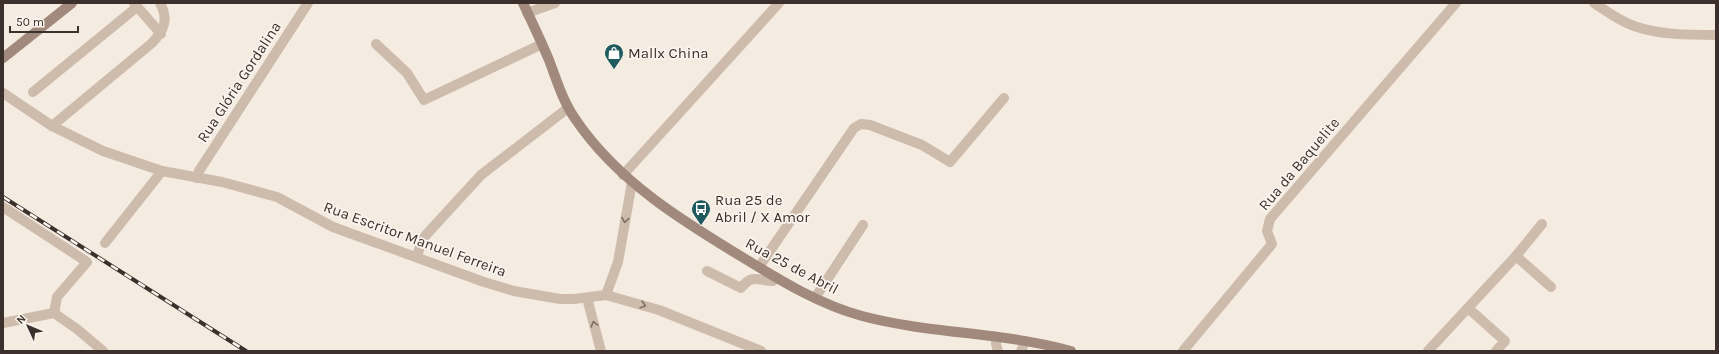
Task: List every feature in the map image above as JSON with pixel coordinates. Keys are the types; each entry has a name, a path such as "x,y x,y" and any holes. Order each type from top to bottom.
{"main road":[{"path":"3,58 72,3"},
{"name":"Rua 25 de Abril","path":"523,3 542,44 568,108 584,131 623,175 695,228 814,298 846,311 868,318 908,325 996,337 1023,346 1071,351"}],"street":[{"path":"52,126 161,34 165,25 165,18 160,3"},
{"name":"Rua Glória Gordalina","path":"197,178 199,171 308,3"},
{"path":"528,13 555,3"},
{"path":"623,175 779,3"},
{"name":"Rua da Baquelite","path":"1183,351 1272,244 1267,230 1270,219 1456,3"},
{"path":"1594,3 1621,20 1645,29 1685,35 1716,35"},
{"path":"34,92 136,5 161,34"},
{"path":"376,44 407,73 424,100 542,44"},
{"name":"Rua Escritor Manuel Ferreira","path":"3,93 52,126 102,151 162,171 222,182 277,197 333,227 448,269 514,291 560,299 587,298 606,295"},
{"path":"759,267 854,128 861,124 870,125 922,145 953,165 1004,98"},
{"path":"416,257 425,236 480,175 568,108"},
{"path":"105,243 162,171"},
{"path":"632,182 618,262 606,295 659,310 761,351"},
{"path":"3,208 87,262 57,297 54,313"},
{"path":"1428,351 1516,256 1542,224"},
{"path":"814,298 864,225"},
{"path":"1516,256 1551,286"},
{"path":"707,271 742,288 747,281 752,279 759,278 772,281 776,277"},
{"path":"587,298 601,351"},
{"path":"1468,308 1505,341 1496,351"},
{"path":"3,323 54,313 77,328 103,351"},
{"path":"996,337 998,351"}],"railway":[{"path":"3,197 246,351"}],"place":[{"name":"Mallx China","path":"614,70"},
{"name":"Rua 25 de Abril / X Amor","path":"701,226"}]}
